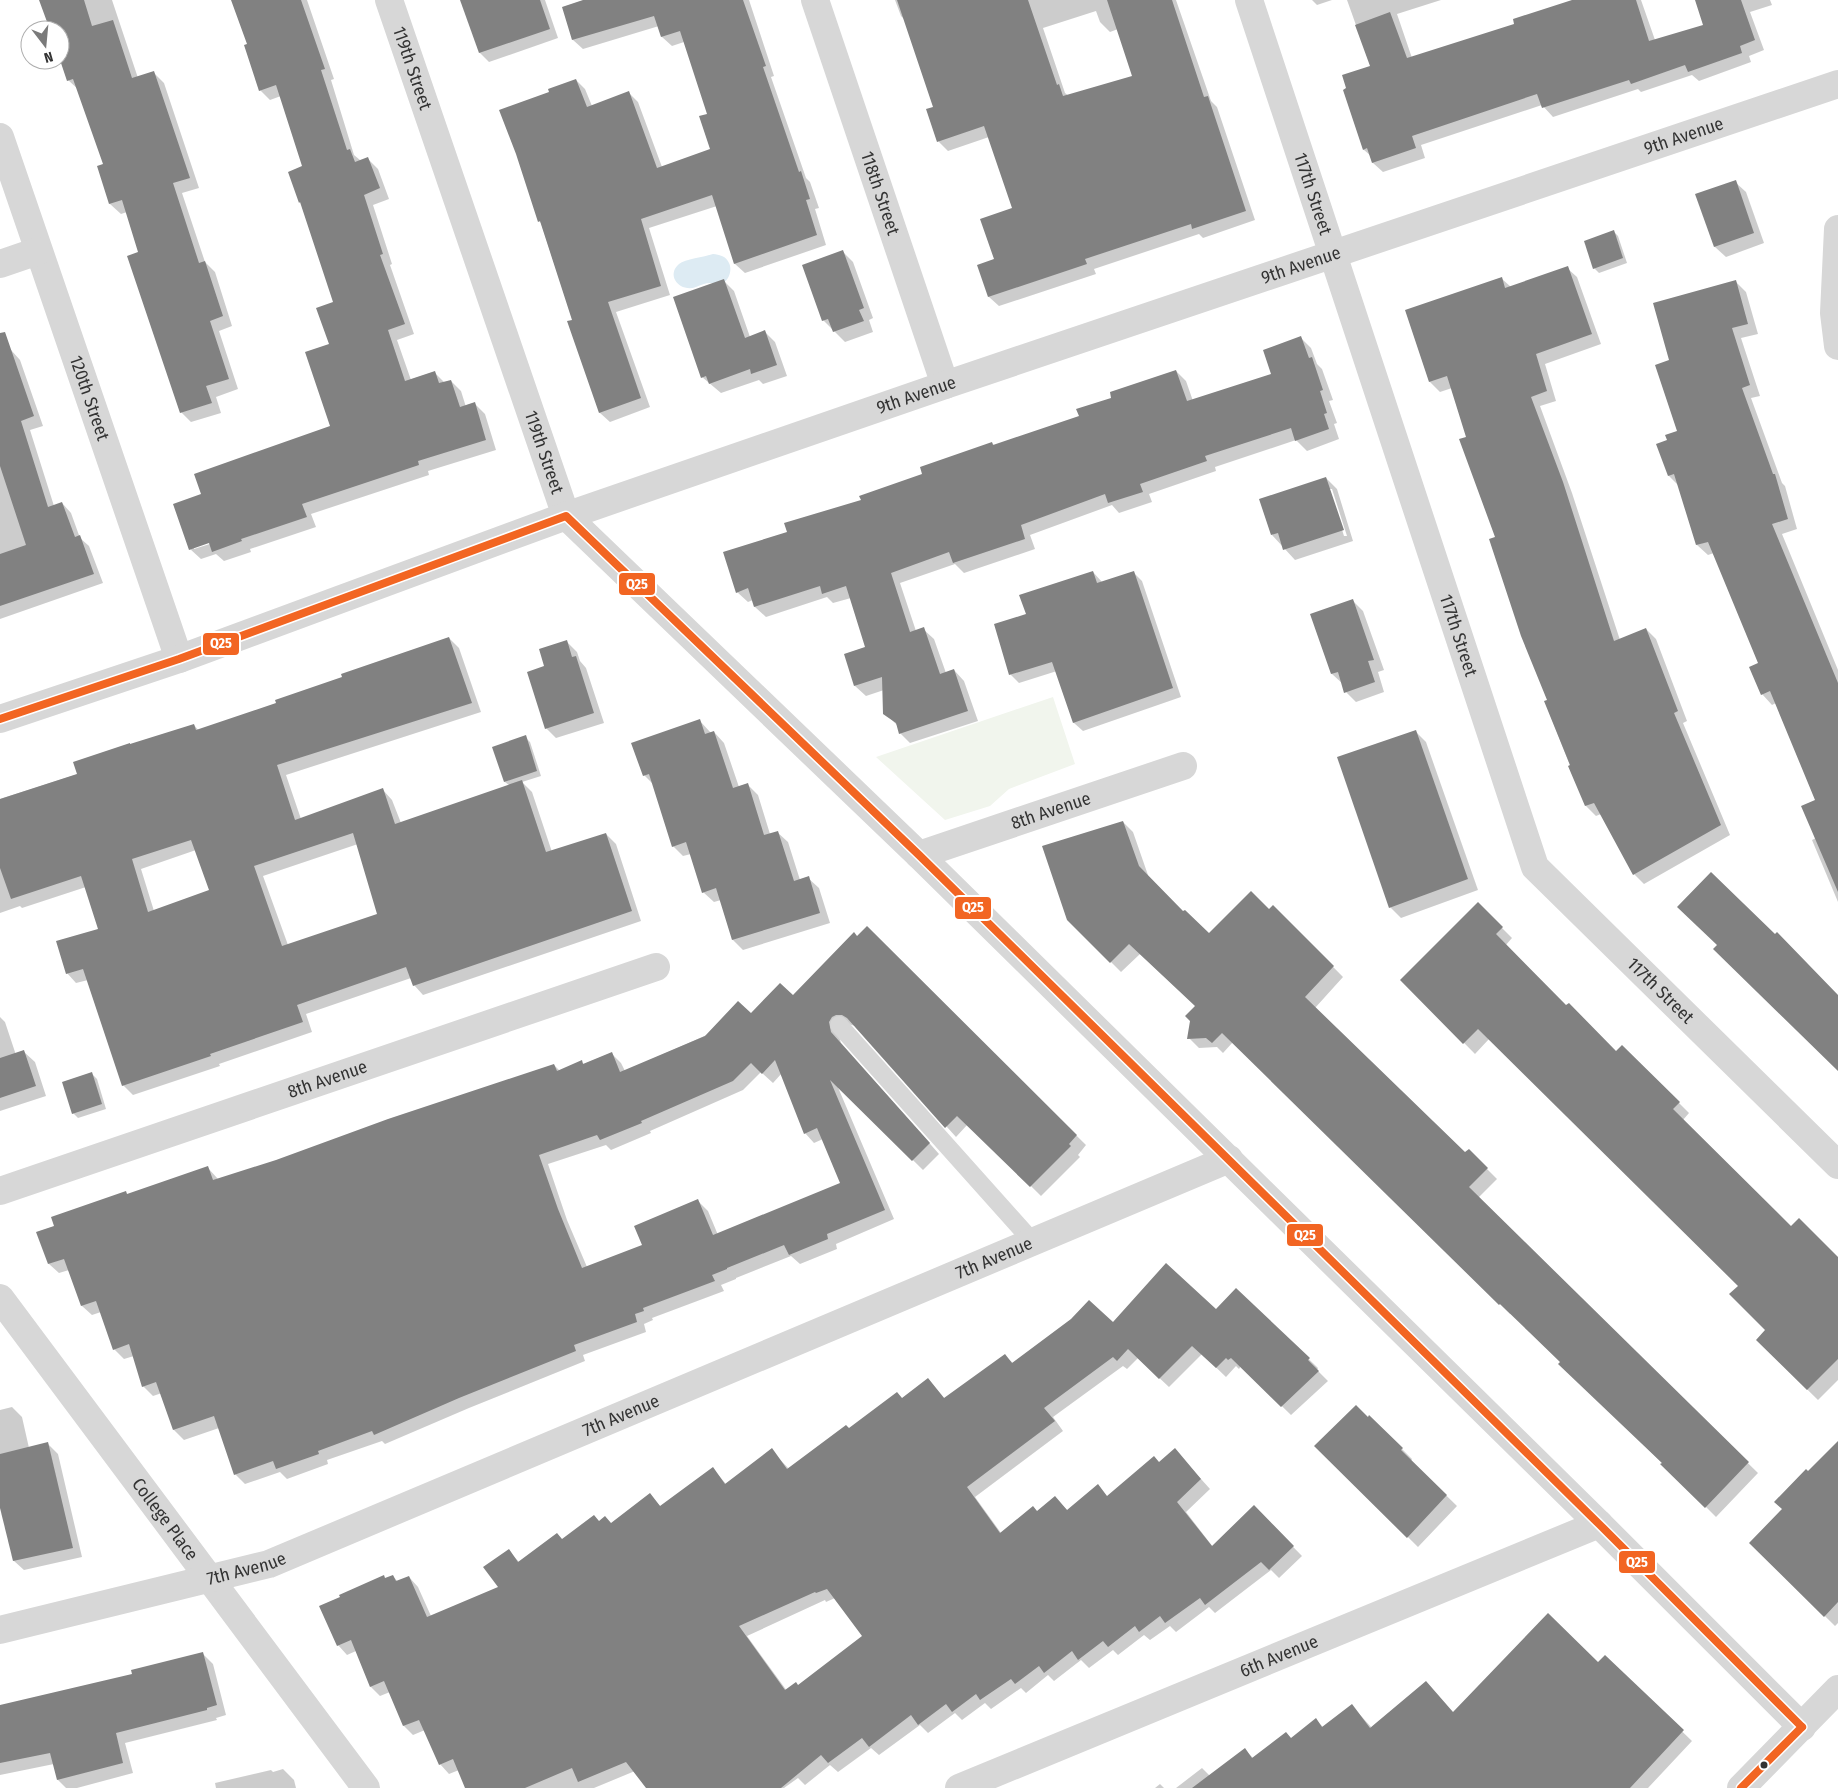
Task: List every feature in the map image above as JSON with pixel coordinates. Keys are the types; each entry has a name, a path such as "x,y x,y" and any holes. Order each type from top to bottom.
{"street":[{"name":"119th Street","path":"389,0 566,516 919,855 1229,1159 1802,1727"},
{"name":"118th Street","path":"815,0 945,385"},
{"name":"117th Street","path":"1249,0 1535,867 1838,1165"},
{"name":"9th Avenue","path":"0,718 180,659 566,516 945,385 1838,84"},
{"name":"120th Street","path":"0,137 180,659"},
{"path":"1838,229 1836,312 1838,346"},
{"path":"0,264 38,251"},
{"name":"8th Avenue","path":"919,855 1183,766"},
{"name":"8th Avenue","path":"0,1191 656,967"},
{"name":"7th Avenue","path":"0,1630 269,1564 1229,1159"},
{"name":"College Place","path":"0,1298 366,1788"},
{"name":"6th Avenue","path":"959,1788 1598,1524"},
{"path":"1741,1788 1838,1689"}],"lane":[{"path":"839,1025 1033,1242"}],"shaded area":[{"path":"713,254 724,257 729,263 730,273 725,282 719,285 709,283 690,288 680,286 674,278 675,269 679,264 690,259"},
{"path":"1053,697 1075,764 1009,789 990,806 945,820 876,757"}],"building":[{"path":"39,0 84,0 92,26 113,20 132,78 154,71 190,178 173,183 199,263 205,261 223,316 210,321 229,379 206,386 212,403 180,413 127,256 138,252 122,200 109,204 97,166 103,164 73,79 67,81 63,70 70,70 70,20 46,20"},
{"path":"231,0 301,0 325,69 321,70 347,150 350,149 355,162 368,157 380,188 364,195 383,254 380,255 405,324 388,330 405,381 435,371 439,383 451,380 460,407 475,402 486,440 418,461 419,465 302,504 307,517 241,539 242,541 212,552 209,543 189,550 173,504 201,494 194,474 330,426 305,352 329,344 316,308 333,302 300,202 288,172 302,166 276,85 259,91 244,45 247,44"},
{"path":"460,0 540,0 550,29 479,53"},
{"path":"583,0 743,0 766,66 763,67 810,199 806,200 817,235 734,264 712,195 641,219 661,286 608,302 641,398 599,413 567,321 572,320 540,221 538,222 516,154 499,110 549,92 548,89 576,79 587,107 629,91 657,168 710,149 699,116 707,114 680,31 661,37 654,16 572,40 562,7"},
{"path":"897,0 1028,0 1057,85 1059,84 1063,96 1132,76 1107,0 1172,0 1204,97 1208,96 1246,211 1192,229 1191,224 1085,259 1087,264 988,297 977,265 994,259 980,219 1012,208 984,126 937,142 926,109 933,107"},
{"path":"1572,0 1636,0 1649,41 1703,25 1695,0 1741,0 1755,40 1740,46 1742,53 1688,72 1685,65 1631,84 1629,80 1542,108 1537,94 1412,136 1416,148 1372,163 1367,148 1363,150 1343,90 1346,88 1342,75 1370,66 1355,25 1390,12 1407,58 1514,24 1513,19"},
{"path":"1736,180 1754,233 1714,247 1695,194"},
{"path":"1614,230 1623,258 1593,269 1584,241"},
{"path":"843,250 864,308 859,310 864,321 833,332 828,319 822,321 802,265"},
{"path":"1568,266 1592,334 1536,354 1547,391 1531,397 1563,482 1614,641 1646,628 1678,711 1674,713 1721,825 1633,875 1594,803 1585,806 1568,766 1570,765 1544,701 1547,700 1521,636 1489,539 1495,537 1459,439 1466,437 1447,376 1429,382 1405,310 1502,277 1505,288"},
{"path":"724,279 745,338 765,330 777,365 751,374 750,369 709,384 706,376 701,378 673,297"},
{"path":"1736,280 1748,324 1732,328 1750,385 1742,388 1773,474 1775,474 1788,519 1772,524 1838,683 1838,892 1801,806 1815,800 1770,691 1761,695 1749,667 1758,663 1708,542 1696,545 1674,474 1668,476 1656,444 1667,440 1665,435 1677,431 1655,365 1669,360 1653,303"},
{"path":"5,332 34,416 21,421 48,507 62,502 75,537 80,535 94,574 0,606 0,554 26,545 0,466 0,333"},
{"path":"1301,336 1309,358 1312,357 1323,390 1320,391 1327,413 1324,414 1329,429 1295,441 1291,428 1205,456 1207,461 1140,484 1143,492 1108,503 1105,494 1021,525 1025,539 953,563 949,552 891,573 910,632 924,627 940,674 954,669 968,711 899,734 896,723 883,714 882,677 854,686 844,654 865,647 846,586 822,594 820,586 754,607 748,588 736,593 723,552 787,532 784,523 861,500 859,496 922,474 920,467 992,442 993,445 1079,416 1076,409 1111,398 1110,392 1176,370 1187,401 1271,374 1263,350"},
{"path":"1326,477 1344,530 1283,550 1278,533 1271,535 1259,499"},
{"path":"1093,571 1097,583 1134,571 1173,688 1073,723 1052,662 1009,675 994,624 1026,614 1019,595"},
{"path":"1353,599 1374,660 1368,661 1375,682 1344,693 1338,672 1331,674 1310,614"},
{"path":"449,637 472,703 277,765 295,820 383,788 395,824 522,780 546,852 606,833 632,911 413,986 406,967 297,1005 303,1022 122,1086 83,969 66,974 56,941 98,929 81,876 11,899 0,868 0,799 77,774 73,762 194,724 196,730 276,703 275,700 342,677 341,674","holes":["353,833 377,914 282,946 254,866","191,840 209,890 148,912 132,859"]},
{"path":"567,640 572,657 576,656 594,713 545,729 527,672 544,666 539,649"},
{"path":"700,719 705,734 714,731 733,788 748,783 764,835 778,831 794,881 809,876 820,913 732,940 716,888 702,893 686,842 672,847 649,774 643,776 631,743"},
{"path":"1416,730 1468,879 1389,908 1337,757"},
{"path":"526,735 537,771 504,782 492,747"},
{"path":"1123,821 1139,866 1183,911 1185,910 1209,933 1251,891 1269,909 1273,905 1334,966 1305,997 1465,1152 1469,1149 1488,1168 1469,1187 1749,1462 1705,1508 1660,1464 1662,1463 1558,1364 1560,1362 1499,1305 1222,1033 1212,1043 1206,1038 1187,1039 1190,1021 1185,1016 1195,1006 1129,944 1110,963 1067,920 1042,846"},
{"path":"1711,872 1775,934 1777,932 1838,995 1838,1071 1713,949 1717,945 1677,907"},
{"path":"1478,902 1503,927 1496,934 1566,1005 1569,1003 1616,1051 1622,1045 1680,1102 1673,1109 1791,1226 1799,1218 1838,1257 1838,1359 1807,1390 1756,1340 1765,1330 1729,1294 1738,1286 1478,1029 1463,1044 1400,980"},
{"path":"867,926 1077,1135 1069,1144 1071,1146 1030,1187 957,1116 945,1128 847,1018 842,1015 836,1015 829,1022 831,1032 930,1143 912,1161 830,1080 885,1210 827,1234 828,1239 789,1255 784,1245 727,1268 712,1275 715,1281 643,1308 644,1311 635,1314 637,1322 574,1345 576,1351 459,1398 374,1435 372,1431 318,1451 319,1454 276,1469 273,1461 234,1475 214,1416 173,1430 156,1382 142,1387 129,1344 113,1350 96,1301 81,1306 64,1259 48,1264 36,1232 54,1226 51,1217 126,1191 127,1194 208,1166 213,1180 554,1064 557,1071 582,1060 583,1064 612,1052 620,1072 705,1036 738,1001 751,1013 780,983 793,995 854,932 857,936","holes":["775,1060 804,1134 817,1128 840,1183 713,1235 698,1199 634,1226 642,1245 582,1268 539,1155 597,1135 600,1140 733,1081 751,1063 762,1074"]},
{"path":"24,1050 36,1086 0,1098 0,1058"},
{"path":"92,1072 102,1104 72,1114 62,1082"},
{"path":"1166,1263 1216,1309 1236,1288 1310,1358 1308,1360 1319,1371 1281,1407 1231,1358 1228,1360 1226,1358 1216,1368 1192,1346 1159,1379 1128,1349 1117,1361 1113,1357 1044,1408 1055,1421 967,1487 1000,1533 1033,1506 1037,1511 1055,1496 1067,1510 1098,1484 1107,1496 1154,1456 1159,1462 1175,1448 1201,1479 1177,1502 1212,1546 1254,1505 1294,1546 1269,1570 1261,1562 1205,1605 1200,1598 1165,1623 1160,1616 1139,1632 1135,1626 1108,1647 1103,1641 1078,1660 1072,1651 1044,1673 1039,1666 1015,1684 1011,1679 980,1700 976,1694 952,1712 946,1704 918,1725 911,1715 869,1747 862,1738 828,1763 821,1755 781,1788 646,1788 626,1762 578,1782 572,1768 525,1788 465,1788 453,1759 439,1765 419,1720 403,1726 384,1681 370,1687 351,1640 337,1646 319,1606 384,1575 385,1578 393,1575 396,1581 409,1576 427,1617 498,1587 483,1567 509,1549 518,1562 557,1533 562,1539 594,1515 599,1521 605,1516 611,1523 650,1493 660,1506 713,1467 725,1484 772,1448 787,1469 846,1425 849,1428 897,1392 902,1398 928,1378 944,1398 1005,1354 1012,1363 1071,1319 1089,1300 1113,1322","holes":["827,1589 862,1636 798,1685 796,1682 785,1690 739,1626 815,1592"]},
{"path":"1356,1405 1403,1448 1401,1450 1447,1495 1407,1538 1314,1446"},
{"path":"1838,1441 1838,1602 1824,1617 1749,1543 1782,1509 1774,1502 1806,1469 1808,1471"},
{"path":"48,1442 73,1548 13,1561 0,1508 0,1454"},
{"path":"1548,1613 1598,1662 1605,1655 1684,1730 1630,1788 1192,1788 1245,1748 1252,1758 1286,1732 1291,1738 1316,1718 1322,1727 1352,1704 1370,1728 1426,1681 1453,1712"},
{"path":"203,1652 217,1705 207,1708 207,1710 116,1733 123,1763 57,1780 50,1753 0,1763 0,1705 132,1674 131,1670"}],"transit line":[{"name":"Q25","path":"0,719 179,659 566,516 919,855 1599,1524 1802,1727"},
{"name":"Q25","path":"1741,1788 1802,1727"}]}
